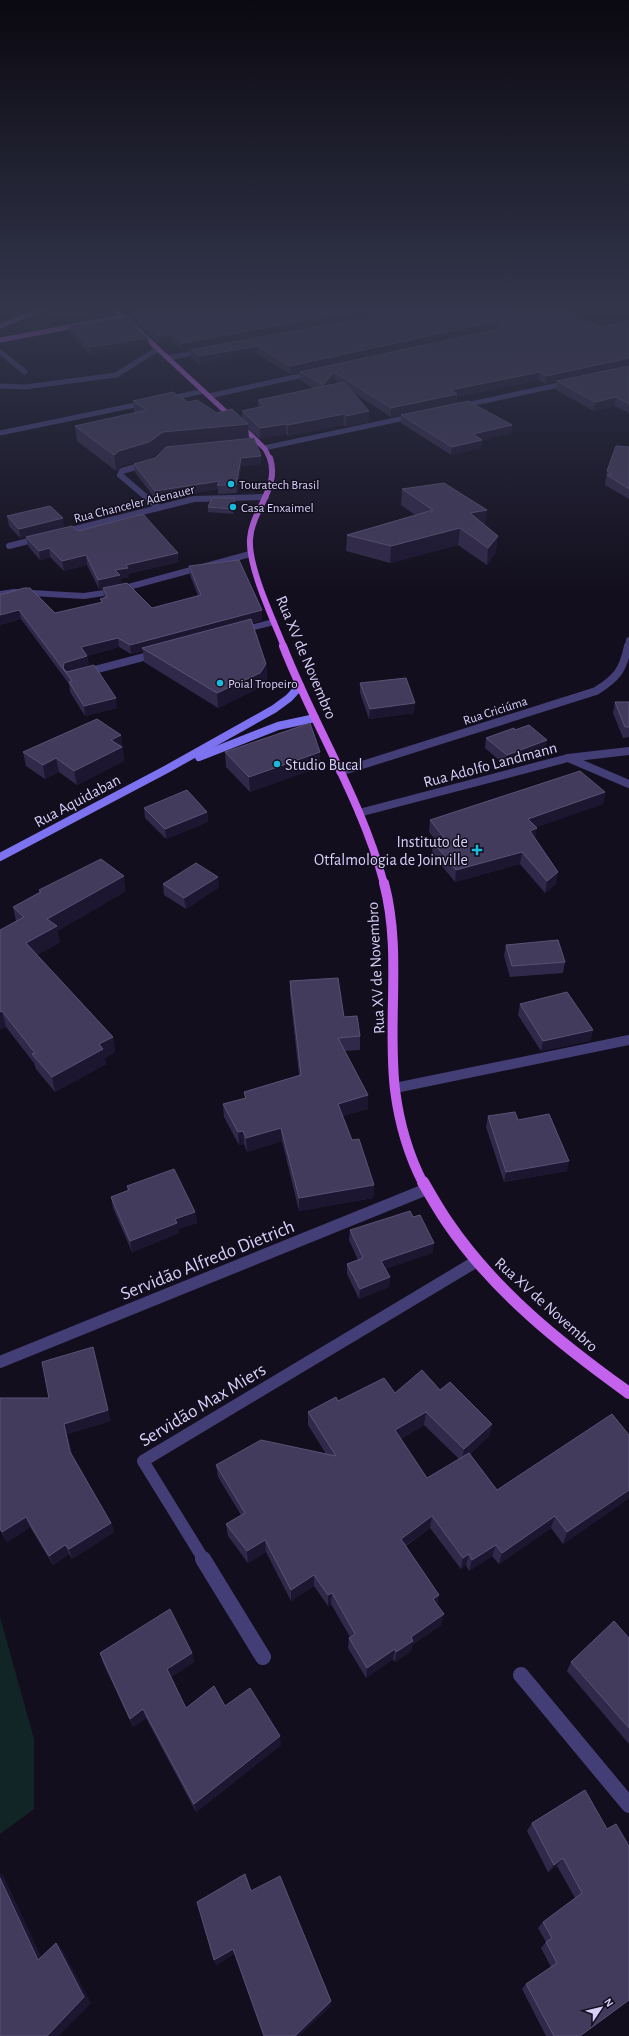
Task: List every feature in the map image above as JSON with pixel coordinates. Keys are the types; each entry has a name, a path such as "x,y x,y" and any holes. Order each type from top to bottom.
{"main road":[{"name":"Rua XV de Novembro","path":"218,404 264,448 272,466 270,485 252,527 250,537 250,554 274,622 300,686 359,813 379,865 390,906 395,1088 398,1115 409,1150 427,1189 450,1226 477,1261 508,1295 568,1348 629,1393"}],"street":[{"path":"0,433 141,404"},
{"path":"458,407 472,404"},
{"path":"264,448 419,415"},
{"path":"250,443 258,442"},
{"path":"153,462 122,471 120,475 159,508"},
{"name":"Rua Chanceler Adenauer","path":"54,534 202,498 266,497"},
{"path":"9,546 47,536"},
{"path":"0,594 14,592 84,596 110,592 250,554"},
{"path":"236,632 274,622"},
{"name":"Rua Criciúma","path":"340,772 596,691 608,684 621,672 629,640"},
{"path":"78,674 161,652"},
{"name":"Rua Aquidaban","path":"0,857 168,769 274,709 289,698 300,686"},
{"name":"Rua Aquidaban","path":"168,769 278,726 315,718"},
{"name":"Rua Adolfo Landmann","path":"359,813 568,758 629,751"},
{"path":"568,758 629,784"},
{"path":"395,1088 629,1040"},
{"name":"Servidão Alfredo Dietrich","path":"0,1362 427,1189"},
{"name":"Servidão Max Miers","path":"263,1657 143,1461 477,1261"},
{"path":"521,1675 629,1805"}],"green space":[{"path":"0,1617 34,1739 34,1809 0,1834"}],"building":[{"path":"138,404 203,404 217,413 232,409 248,424 163,432 149,442 119,451 114,455 75,426 147,410"},
{"path":"262,404 363,404 369,411 346,416 344,414 288,425 286,424 260,428 242,411 264,406"},
{"path":"385,404 410,404 391,408"},
{"path":"454,404 474,404 512,425 473,434 482,440 452,447 401,415"},
{"path":"254,438 261,456 241,458 236,485 217,485 220,481 155,491 134,464 155,458 166,447"},
{"path":"616,446 629,447 629,489 607,475 612,474 607,471"},
{"path":"444,483 487,510 470,513 498,536 488,548 460,528 391,546 347,535 433,510 402,489"},
{"path":"212,498 235,498 233,509 208,507"},
{"path":"50,506 63,518 19,529 7,516"},
{"path":"143,514 178,553 126,565 128,568 115,570 120,575 98,580 86,555 62,561 49,548 39,551 26,537 72,526 78,531"},
{"path":"239,560 262,610 130,645 118,638 81,647 87,656 64,663 63,668 67,672 94,665 116,698 84,706 69,682 72,681 19,610 0,615 0,595 24,588 30,588 55,613 103,602 100,599 107,597 103,588 127,583 152,608 201,595 189,566"},
{"path":"251,619 266,664 260,673 217,693 142,648"},
{"path":"406,678 415,703 370,709 360,683"},
{"path":"615,702 629,702 629,727 625,727"},
{"path":"97,719 121,735 111,740 122,747 74,771 56,758 43,765 23,752"},
{"path":"310,723 320,752 249,777 225,752"},
{"path":"529,725 547,740 507,755 486,738 514,728 515,730"},
{"path":"580,771 605,792 528,819 537,828 530,831 558,872 547,881 522,852 456,870 433,842 445,839 430,820"},
{"path":"187,790 207,812 165,829 144,808"},
{"path":"101,859 124,876 47,919 57,926 26,943 113,1037 99,1044 103,1049 52,1077 32,1054 35,1053 2,1011 0,1012 0,930 24,917 13,907 41,892 39,890"},
{"path":"196,863 218,877 184,898 163,884"},
{"path":"558,940 565,962 512,966 506,945"},
{"path":"338,978 344,1017 357,1016 360,1036 338,1038 368,1095 338,1104 352,1140 359,1139 374,1185 299,1198 281,1128 246,1138 243,1131 238,1132 223,1104 246,1098 244,1092 301,1075 290,981"},
{"path":"567,992 593,1030 543,1041 520,1004"},
{"path":"515,1112 518,1120 549,1114 569,1161 506,1172 488,1116"},
{"path":"174,1169 195,1212 175,1219 177,1223 130,1241 111,1197 129,1190 127,1186"},
{"path":"410,1211 413,1217 420,1215 434,1243 381,1261 390,1277 360,1289 347,1264 363,1258 350,1230"},
{"path":"93,1347 108,1410 64,1424 70,1452 111,1523 69,1549 65,1545 49,1556 26,1517 2,1532 0,1529 0,1398 49,1398 42,1362"},
{"path":"422,1370 440,1390 450,1382 492,1424 464,1449 426,1412 395,1430 427,1478 469,1453 497,1490 612,1414 629,1435 629,1490 567,1532 555,1516 502,1553 496,1545 472,1560 469,1554 463,1558 432,1516 401,1539 439,1595 433,1599 444,1614 411,1637 413,1641 396,1652 395,1649 367,1668 349,1638 355,1634 332,1593 328,1595 314,1575 291,1590 265,1540 247,1551 226,1524 245,1513 216,1465 261,1440 336,1456 308,1412 336,1397 338,1401 384,1378 395,1393"},
{"path":"170,1609 192,1653 167,1669 186,1708 214,1686 225,1706 250,1688 280,1736 194,1804 143,1709 130,1719 100,1653"},
{"path":"614,1621 629,1638 629,1728 571,1662"},
{"path":"585,1790 607,1829 616,1824 629,1846 629,2000 580,2036 554,2036 526,1984 557,1963 546,1942 552,1938 543,1922 582,1893 563,1858 554,1865 532,1823"},
{"path":"245,1874 251,1891 280,1876 331,2001 295,2036 264,2036 233,1949 214,1960 197,1902"},
{"path":"0,1878 38,1960 56,1943 84,1997 47,2036 0,2036"}],"place":[{"name":"Touratech Brasil","path":"231,484"},
{"name":"Casa Enxaimel","path":"233,507"},
{"name":"Poial Tropeiro","path":"220,683"},
{"name":"Studio Bucal","path":"277,764"},
{"name":"Instituto de Otfalmologia de Joinville","path":"477,850"}]}
